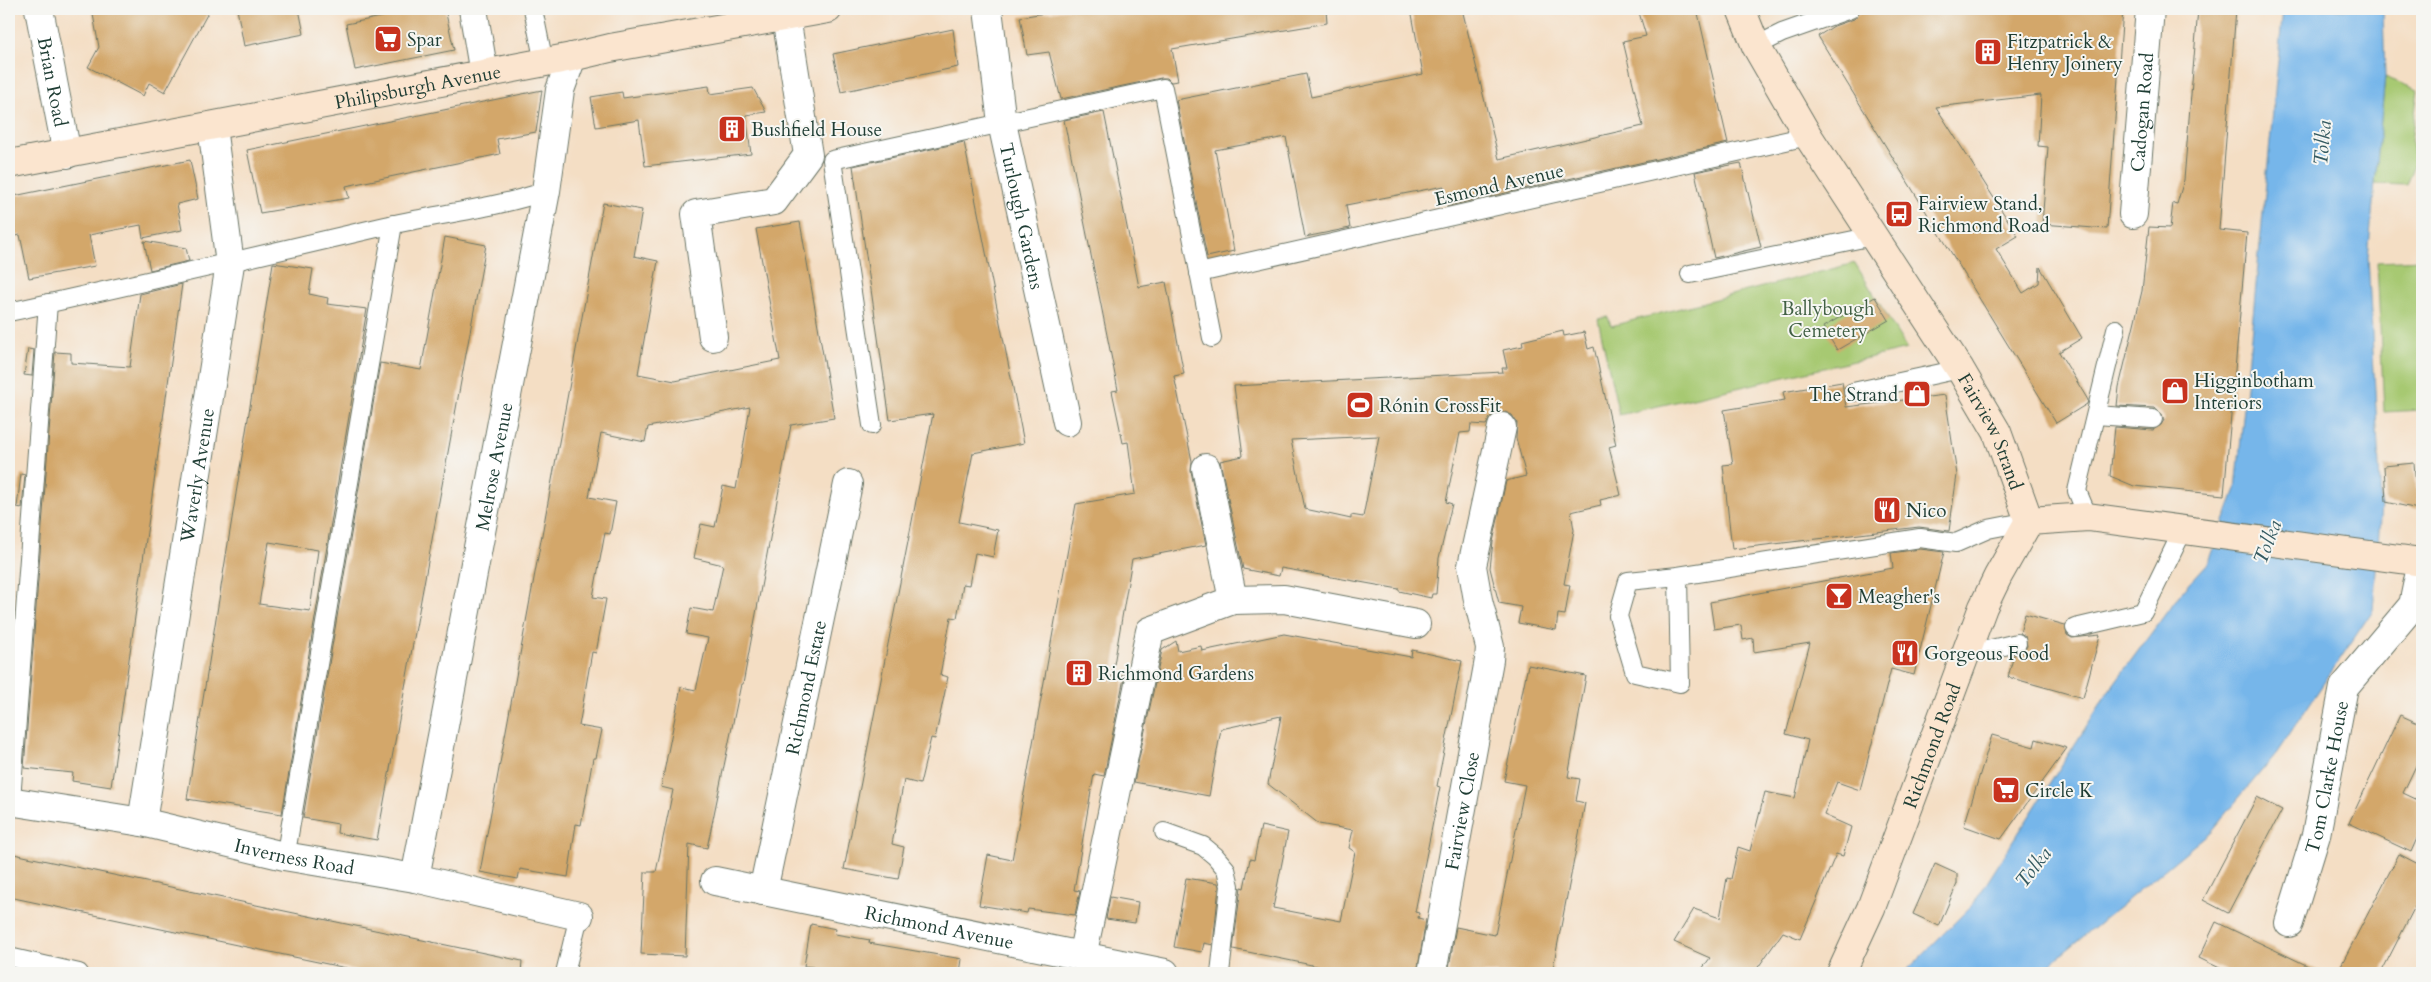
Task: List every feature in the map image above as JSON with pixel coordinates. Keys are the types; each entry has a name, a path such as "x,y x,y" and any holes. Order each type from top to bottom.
{"street":[{"name":"Brian Road","path":"39,9 67,154"},
{"path":"473,9 484,74"},
{"name":"Philipsburgh Avenue","path":"9,164 544,63 744,17 786,17 828,9"},
{"name":"Turlough Gardens","path":"988,9 1002,123 1067,422"},
{"name":"Fairview Strand","path":"1741,9 1756,46 1808,136 1960,369 1997,432 2029,521"},
{"name":"Cadogan Road","path":"2133,214 2150,9"},
{"path":"713,337 696,214 774,202 808,155 786,17"},
{"name":"Melrose Avenue","path":"415,878 546,191 560,90 572,57"},
{"name":"Waverly Avenue","path":"142,822 230,264 212,127"},
{"name":"Fairview Close","path":"1432,973 1490,647 1478,600 1472,566 1502,427"},
{"path":"1206,468 1233,600"},
{"name":"Richmond Estate","path":"763,891 848,484"},
{"path":"2029,521 2088,517 2422,562"},
{"name":"Richmond Road","path":"1841,973 1871,908 1965,655 1998,576 2029,521"},
{"name":"Tom Clarke House","path":"2290,923 2316,835 2344,687 2413,605 2422,562"},
{"path":"1082,956 1150,631 1233,600 1284,600 1416,624"},
{"name":"Inverness Road","path":"9,800 142,822 284,856 415,878 579,916"},
{"name":"Richmond Avenue","path":"714,881 1165,973"}],"lane":[{"path":"533,9 544,63"},
{"path":"1756,46 1782,33 1850,9"},
{"path":"872,424 832,160 1163,88 1212,338"},
{"name":"Esmond Avenue","path":"1199,273 1808,136"},
{"path":"9,312 230,264 393,224 519,200 546,191"},
{"path":"284,856 292,821 393,224"},
{"path":"1690,274 1872,236"},
{"path":"9,800 12,787 48,303"},
{"path":"2088,517 2076,492 2116,329"},
{"path":"1853,392 1960,369"},
{"path":"2096,415 2153,419"},
{"path":"1678,576 1680,683 1635,673 1618,616 1628,580 1678,576 1920,538 1956,543 1988,529 2029,521"},
{"path":"2075,628 2142,612 2194,531"},
{"path":"1965,655 2017,643"},
{"path":"1164,832 1203,846 1226,869 1230,886 1220,973"},
{"path":"565,973 579,916"},
{"path":"9,957 79,973"}],"green space":[{"path":"2385,77 2418,90 2411,142 2415,164 2407,185 2375,184"},
{"path":"2422,260 2422,410 2384,412 2377,262"},
{"name":"Ballybough Cemetery","path":"1855,263 1907,349 1619,415 1598,319 1608,317 1611,326"}],"water":[{"name":"Tolka","path":"2283,9 2383,9 2385,77 2368,257 2381,505 2373,610 2276,754 2210,832 2039,973 1904,973 1974,903 2110,689 2183,590 2209,562 2236,489"}],"building":[{"path":"92,9 210,9 165,92 149,83 143,96 88,67 99,47"},
{"path":"237,9 299,9 304,34 244,46"},
{"name":"Spar","path":"422,9 445,9 454,50 355,70 346,24"},
{"path":"1069,9 1326,9 1327,23 1172,49 1178,81 1171,82 1167,78 1161,78 1061,99 1049,52 1027,55 1020,17"},
{"path":"1411,9 1462,9 1499,159 1643,126 1623,41 1646,36 1638,9 1697,9 1728,143 1448,206 1444,186 1346,205 1350,228 1305,237 1286,137 1215,150 1234,251 1207,257 1176,100 1306,74 1311,97 1423,74"},
{"path":"1862,9 2123,9 2107,229 2042,224 2048,147 2038,146 2041,95 1936,107 2018,236 1996,249 2023,293 2039,283 2040,267 2082,338 2059,352 2088,400 2087,404 2056,423 1818,36 1834,26 1854,19"},
{"path":"2198,9 2236,9 2219,230 2247,233 2224,495 2134,486 2110,476 2115,427 2153,430 2161,425 2164,420 2162,414 2154,408 2117,406 2119,387 2142,291 2149,227 2170,228 2173,203 2177,204 2184,180"},
{"path":"953,29 958,67 841,92 833,54"},
{"path":"709,86 710,94 753,88 766,112 746,115 751,154 645,166 639,120 596,127 591,97 622,92 623,98"},
{"path":"542,90 536,132 497,139 500,154 346,186 349,198 260,213 247,150"},
{"path":"1104,112 1139,287 1166,282 1184,374 1174,376 1192,461 1191,471 1206,545 1132,559 1111,682 1125,673 1104,776 1094,774 1074,890 1080,891 1075,915 1028,909 1027,913 979,905 988,855 1012,860 1076,504 1135,494 1128,442 1123,443 1112,391 1118,390 1064,120"},
{"path":"964,142 1024,443 973,453 959,522 998,530 993,557 975,553 969,585 963,584 957,618 951,617 940,675 948,677 935,739 931,738 920,784 904,780 892,844 904,847 898,879 844,869 933,414 890,420 853,166"},
{"path":"190,160 198,199 177,204 182,230 143,238 141,225 89,235 95,266 29,278 20,235 9,238 9,197"},
{"path":"1741,163 1761,247 1714,258 1695,172"},
{"path":"603,203 642,210 634,256 658,261 638,374 675,381 780,360 756,229 800,222 834,418 791,425 743,684 741,684 707,848 689,844 685,956 641,954 645,872 656,872 673,790 661,787 681,687 696,690 708,638 686,634 691,608 713,612 723,565 694,558 701,524 715,527 723,486 736,489 750,407 648,427 645,442 601,433 589,497 616,502 610,534 605,533 593,597 606,599 596,653 592,652 579,726 602,730 596,758 593,758 581,825 576,824 568,877 520,869 518,879 480,872"},
{"path":"445,237 486,245 377,840 337,833 338,824 303,818 380,363 421,370"},
{"path":"144,241 186,248 189,261 150,270"},
{"path":"273,263 313,269 309,294 328,298 327,304 367,309 282,814 187,799","holes":["269,542 318,550 310,611 259,604"]},
{"path":"182,284 111,787 72,781 73,773 24,768 55,352 71,353 71,363 130,367 140,294"},
{"path":"1875,297 1889,320 1837,350 1823,327"},
{"path":"1563,331 1564,336 1584,332 1588,349 1594,347 1616,445 1609,447 1621,495 1600,500 1601,505 1571,512 1574,530 1564,584 1570,585 1565,615 1558,614 1556,630 1518,623 1521,607 1499,603 1490,568 1493,542 1506,481 1526,476 1516,438 1517,423 1512,415 1505,412 1498,412 1491,416 1486,425 1471,424 1470,432 1460,433 1446,502 1452,504 1439,558 1436,594 1432,594 1431,598 1399,591 1399,589 1281,568 1279,576 1243,569 1220,461 1243,456 1234,386 1503,372 1502,368 1507,368 1503,350 1523,346 1522,341","holes":["1379,436 1363,517 1351,515 1351,519 1305,509 1291,440"]},
{"path":"28,349 34,350 32,376 24,375"},
{"path":"1842,382 1846,407 1945,395 1957,475 1949,531 1919,527 1732,549 1723,465 1733,464 1724,410 1785,400 1783,392"},
{"path":"2414,463 2418,509 2386,502 2384,466"},
{"path":"21,474 25,475 22,508 17,507"},
{"path":"1920,549 1944,552 1914,675 1891,669 1860,790 1837,782 1824,815 1851,827 1843,856 1836,854 1800,939 1783,932 1754,973 1699,973 1710,958 1674,942 1694,909 1720,918 1727,878 1731,879 1738,847 1750,851 1765,792 1795,798 1808,740 1786,734 1810,643 1754,652 1753,638 1743,640 1741,625 1714,629 1710,602 1893,568 1891,553"},
{"path":"2025,614 2065,625 2067,635 2072,638 2100,635 2083,698 2008,677 2014,655 2024,651 2027,646 2025,636 2020,633"},
{"path":"1284,634 1411,657 1412,650 1462,661 1437,786 1440,787 1415,912 1419,913 1418,918 1426,920 1417,973 1351,973 1233,949 1241,887 1244,888 1250,859 1254,860 1261,826 1288,832 1273,908 1341,921 1355,852 1349,848 1353,830 1319,824 1268,784 1281,716 1221,729 1209,796 1134,782 1162,650 1176,641 1178,651 1201,646 1202,651"},
{"path":"1528,665 1586,676 1568,777 1580,779 1576,801 1585,803 1552,973 1448,973 1456,927 1495,935 1525,785 1504,781"},
{"path":"2400,715 2422,725 2422,753 2403,793 2422,802 2422,827 2411,852 2349,823"},
{"name":"Circle K","path":"1992,735 2034,747 2036,739 2067,748 2001,839 1964,826"},
{"path":"2257,797 2282,810 2228,913 2203,900"},
{"path":"9,853 522,961 521,973 370,973 9,897"},
{"path":"2399,854 2422,866 2422,893 2381,973 2337,973"},
{"path":"1935,864 1957,874 1957,884 1939,926 1913,914"},
{"path":"1186,878 1218,883 1219,887 1213,945 1204,943 1202,952 1174,947"},
{"path":"1110,897 1138,902 1135,923 1106,919"},
{"path":"2216,922 2323,973 2230,973 2199,958"},
{"path":"811,924 836,929 835,934 870,940 869,943 962,959 960,973 812,973 813,967 804,966"}],"place":[{"name":"Spar","path":"388,39"},
{"name":"Fitzpatrick & Henry Joinery","path":"1988,52"},
{"name":"Bushfield House","path":"732,129"},
{"name":"Fairview Stand, Richmond Road","path":"1899,214"},
{"name":"Higginbotham Interiors","path":"2175,391"},
{"name":"The Strand","path":"1917,394"},
{"name":"Rónin CrossFit","path":"1360,405"},
{"name":"Nico","path":"1887,510"},
{"name":"Meagher's","path":"1839,596"},
{"name":"Gorgeous Food","path":"1905,653"},
{"name":"Richmond Gardens","path":"1079,673"},
{"name":"Circle K","path":"2006,790"}]}
